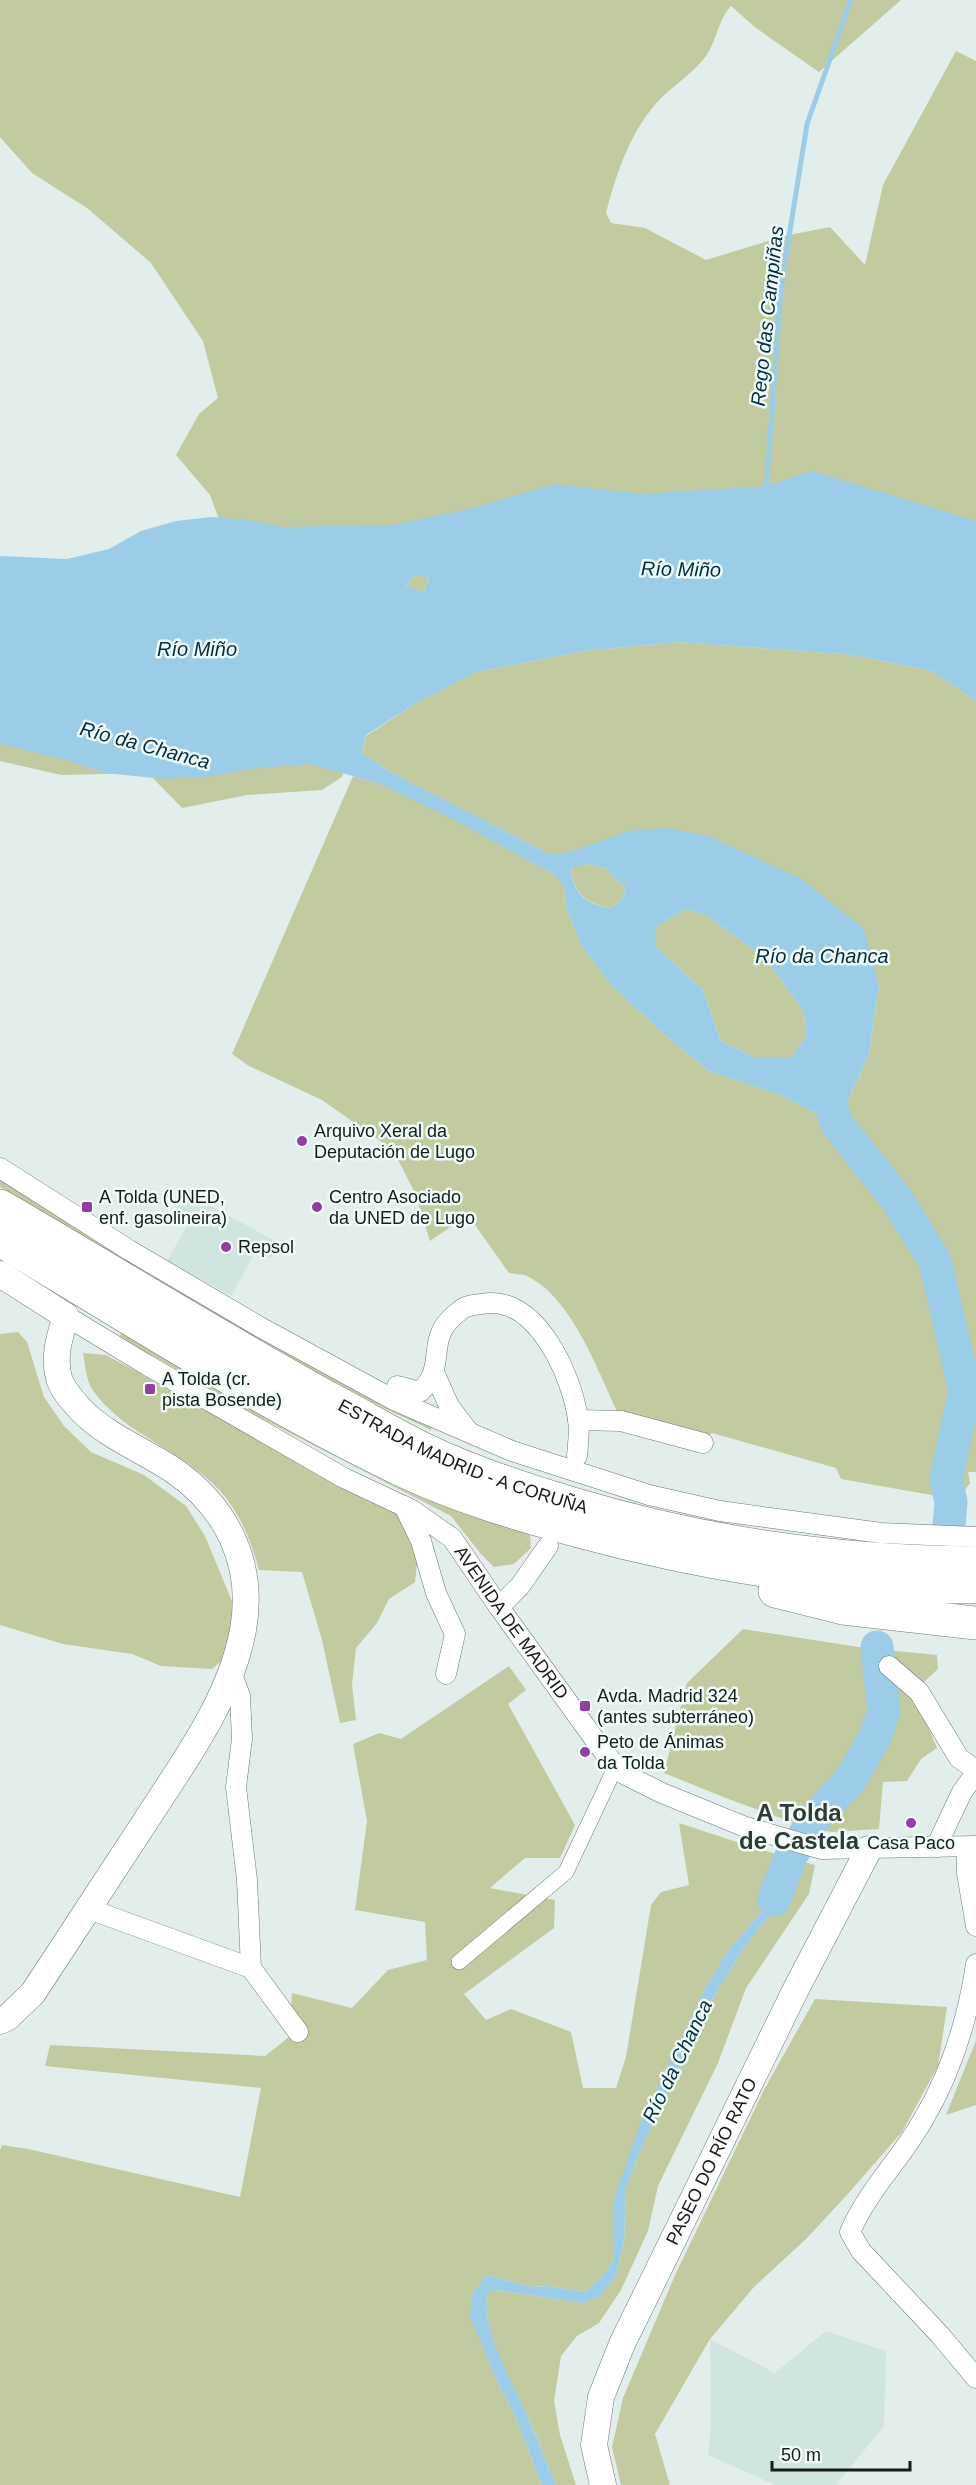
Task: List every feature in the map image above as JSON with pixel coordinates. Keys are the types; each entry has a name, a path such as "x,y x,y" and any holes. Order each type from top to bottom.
{"highway":[{"name":"ESTRADA MADRID - A CORUÑA","path":"0,1206 284,1373 424,1450 522,1489 641,1524 751,1545 808,1554 910,1563 976,1563"},
{"name":"ESTRADA MADRID - A CORUÑA","path":"0,1240 247,1389 406,1472 512,1513 655,1552 786,1575 902,1586 976,1587"},
{"path":"512,1513 625,1556 831,1605 976,1623"}],"street":[{"path":"0,1168 129,1250 260,1328 394,1400 512,1451 649,1495 720,1511 881,1533 976,1537"},
{"path":"0,1274 66,1316 56,1358 59,1380 72,1400 95,1424 174,1471 210,1502 231,1533 242,1562 245,1597 243,1629 231,1671 224,1690 196,1743 33,1993 8,2017 0,2021"},
{"path":"394,1400 397,1386 420,1392 429,1383 434,1372 437,1339 443,1325 463,1308 494,1301 517,1309 535,1324 552,1347 571,1388 578,1420 577,1456"},
{"name":"AVENIDA DE MADRID","path":"66,1316 344,1478 404,1506 452,1538 498,1607 624,1774 662,1793 759,1832 821,1849 971,1846"},
{"path":"434,1372 449,1406 469,1433"},
{"path":"578,1420 621,1421 703,1443"},
{"path":"404,1506 421,1541 436,1593 455,1634 446,1674"},
{"path":"498,1607 520,1586 548,1546"},
{"path":"889,1666 918,1692 959,1758 976,1772 962,1792 936,1847"},
{"path":"231,1671 240,1696 242,1739 236,1787 247,1880 251,1968 298,2032"},
{"path":"459,1962 566,1872 616,1766"},
{"path":"971,1846 967,1873 976,1926"},
{"name":"PASEO DO RÍO RATO","path":"603,2485 594,2445 601,2397 622,2344 795,1991 869,1849"},
{"path":"88,1909 251,1968"},
{"path":"976,1964 973,1986 948,2071 923,2121 860,2209 850,2232 861,2251 940,2335 976,2378"}],"shaded area":[{"name":"Repsol","path":"185,1192 279,1243 270,1258 256,1251 231,1296 167,1261 192,1217 176,1208"},
{"path":"826,2331 886,2351 884,2426 836,2485 775,2485 708,2455 711,2425 710,2339 775,2373"}],"green space":[{"path":"0,0 901,0 819,72 756,28 731,6 723,17 713,43 702,62 662,97 642,123 620,166 606,213 611,223 645,228 706,260 784,236 830,227 865,265 883,185 956,51 976,61 976,528 227,541 210,495 176,455 199,414 218,398 203,341 151,263 87,208 32,173 0,137"},
{"path":"415,575 429,578 424,592 406,586"},
{"path":"678,642 854,655 932,671 976,701 976,1472 968,1472 970,1483 960,1497 937,1496 841,1479 836,1468 712,1433 705,1438 617,1411 592,1356 570,1317 543,1286 527,1276 509,1273 468,1215 430,1241 414,1191 393,1150 322,1100 249,1066 232,1054 353,776 378,783 448,816 555,875 564,885 566,907 580,943 611,985 664,1034 709,1071 780,1095 837,1124 869,1054 879,986 592,845 565,854 549,854 394,774 361,753 366,736 416,703 476,672 584,651"},
{"path":"0,707 350,757 342,777 322,790 247,795 182,808 148,773 61,775 0,761"},
{"path":"589,864 607,869 626,889 621,900 612,908 588,900 582,896 574,883 571,866"},
{"path":"686,909 706,915 765,958 804,1012 807,1035 792,1057 753,1057 721,1041 703,990 656,947 656,927"},
{"path":"0,1177 432,1426 431,1430 339,1387 156,1282 0,1187"},
{"path":"123,1329 436,1496 530,1535 531,1548 514,1564 494,1567 451,1516 255,1415 120,1337"},
{"path":"18,1332 27,1342 44,1397 64,1426 91,1452 144,1475 186,1506 205,1536 236,1611 226,1657 212,1669 161,1666 132,1654 63,1644 0,1625 0,1334"},
{"path":"83,1353 106,1355 421,1524 415,1582 389,1599 377,1623 356,1648 352,1685 356,1720 340,1723 322,1640 302,1572 259,1570 246,1533 227,1499 195,1469 139,1432 105,1405 90,1385"},
{"path":"743,1629 865,1648 937,1655 938,1669 913,1692 937,1748 921,1759 907,1781 883,1782 879,1829 831,1832 786,1820 664,1773 687,1683"},
{"path":"509,1666 526,1690 508,1704 575,1825 560,1858 525,1858 490,1888 555,1900 554,1928 464,1994 486,2020 511,2009 571,2032 583,2088 616,2088 626,2057 651,1905 661,1892 689,1885 679,1823 787,1857 761,1912 725,1955 704,1991 679,2047 663,2074 614,2199 614,2259 604,2274 585,2292 548,2286 532,2287 486,2275 472,2294 471,2317 497,2381 516,2418 542,2485 0,2485 0,2150 2,2145 240,2197 261,2088 45,2066 50,2045 265,2056 289,2037 292,1993 352,2008 388,1970 427,1960 425,1922 355,1910 367,1821 353,1744 379,1733 401,1739"},
{"path":"793,1859 815,1865 809,1894 746,1988 718,2063 658,2186 648,2231 621,2290 599,2323 577,2336 561,2356 554,2401 560,2435 576,2485 556,2485 498,2354 489,2324 487,2292 494,2290 582,2303 600,2297 616,2275 624,2241 626,2187 641,2149 713,1998 741,1952 784,1896"},
{"path":"815,1999 947,2007 938,2066 902,2132 806,2239 754,2287 710,2339 655,2434 670,2485 621,2485 612,2447 623,2398 676,2273 765,2088"},
{"path":"976,2040 976,2105 946,2115 973,2048"}],"water":[{"name":"Río Miño","path":"812,471 976,521 976,701 932,671 854,655 678,642 584,651 476,672 416,703 366,735 361,753 394,774 549,854 565,854 628,831 667,828 708,836 800,878 864,929 879,986 869,1054 837,1124 780,1095 709,1071 664,1034 611,985 580,943 566,907 564,886 555,875 448,817 378,783 310,764 249,769 214,776 164,779 105,773 67,760 0,744 0,556 67,559 109,549 141,531 176,521 211,517 248,520 284,527 393,525 473,508 554,484 642,494 767,486","holes":["415,575 429,578 424,592 406,586","589,864 607,869 626,889 621,900 612,908 588,901 574,884 571,867","686,909 706,915 765,958 804,1012 807,1035 792,1057 753,1057 721,1041 703,990 656,947 656,927"]},
{"path":"787,1857 793,1859 784,1896 741,1952 713,1998 641,2149 626,2187 624,2241 616,2275 600,2297 582,2303 495,2290 487,2292 489,2324 493,2339 556,2485 542,2485 516,2418 497,2381 470,2317 472,2294 486,2275 532,2287 548,2286 585,2292 604,2274 614,2259 614,2199 641,2121 704,1991 725,1955 761,1912"}],"waterway":[{"name":"Rego das Campiñas","path":"766,492 781,287 807,124 851,0"},
{"name":"Río da Chanca","path":"830,1081 830,1102 837,1124 898,1201 935,1261 965,1391 946,1479 951,1502 949,1526"},
{"name":"Río da Chanca","path":"774,1900 791,1856 815,1818 851,1779 876,1735 884,1710 877,1647"}],"place":[{"name":"Arquivo Xeral da Deputación de Lugo","path":"302,1141"},
{"name":"A Tolda (UNED, enf. gasolineira)","path":"87,1207"},
{"name":"Centro Asociado da UNED de Lugo","path":"317,1207"},
{"name":"Repsol","path":"226,1247"},
{"name":"A Tolda (cr. pista Bosende)","path":"150,1389"},
{"name":"Avda. Madrid 324 (antes subterráneo)","path":"585,1706"},
{"name":"Peto de Ánimas da Tolda","path":"585,1752"},
{"name":"Casa Paco","path":"911,1823"}],"district":[{"name":"A Tolda de Castela","path":"799,1827"}]}
